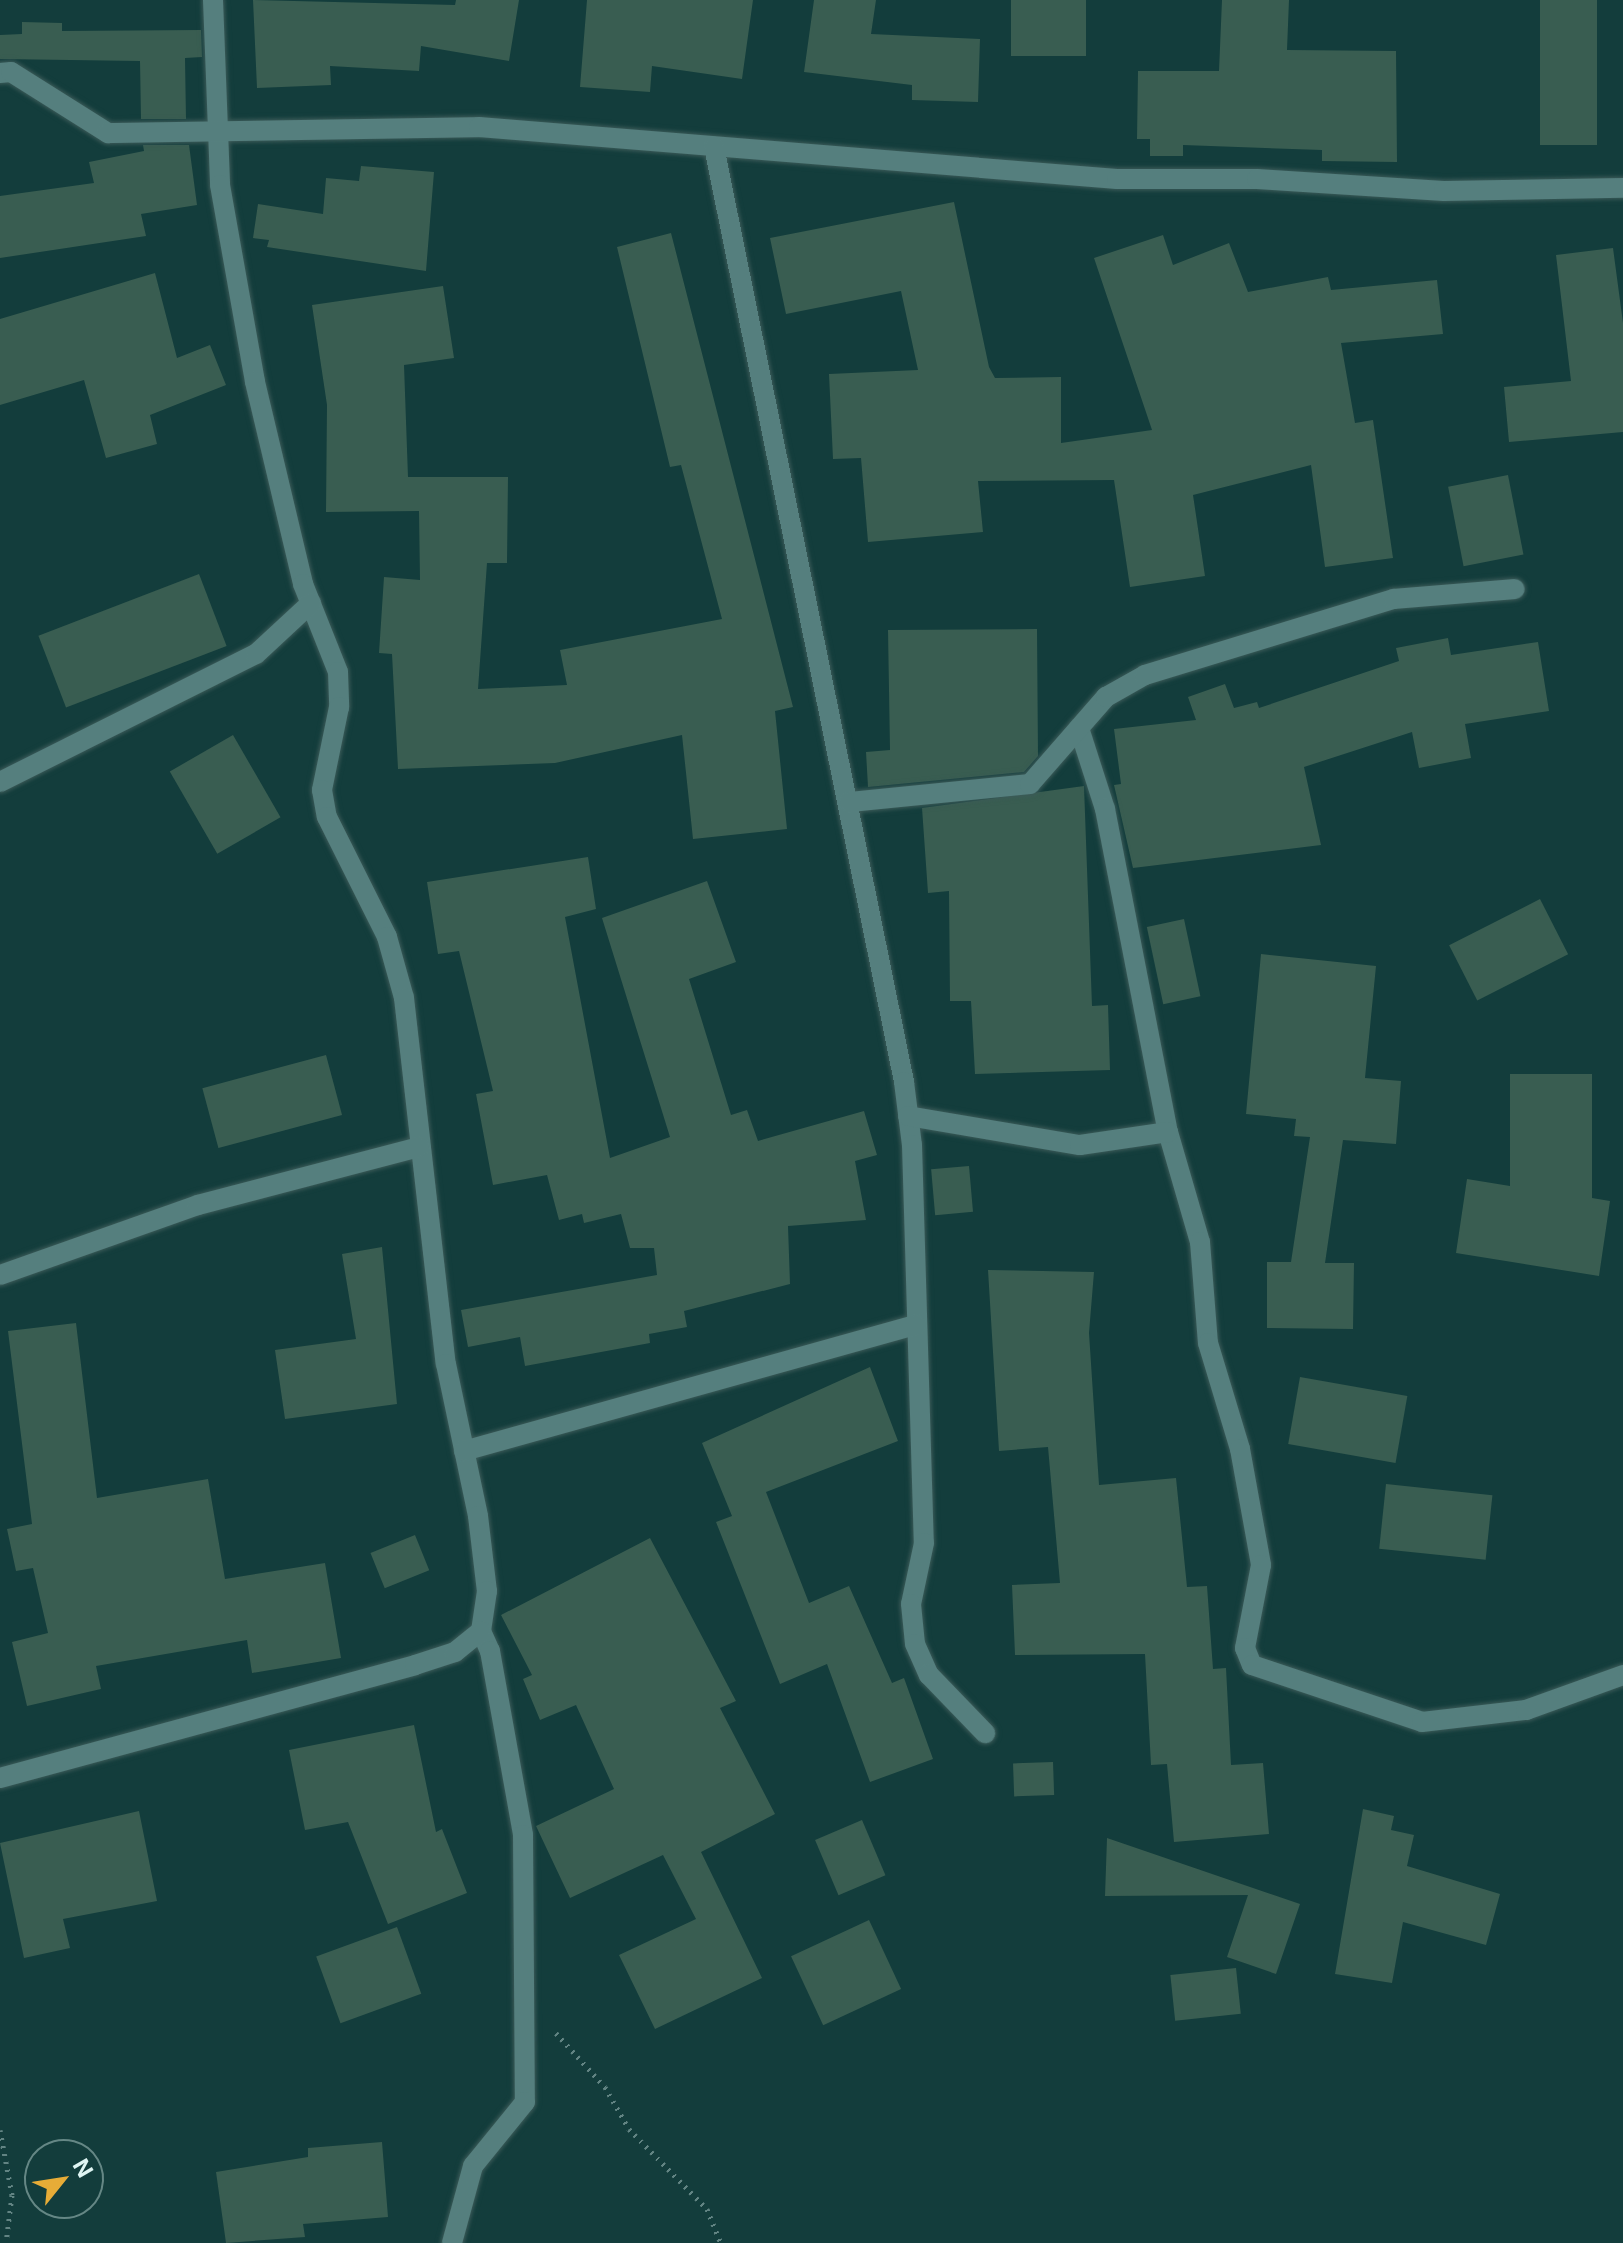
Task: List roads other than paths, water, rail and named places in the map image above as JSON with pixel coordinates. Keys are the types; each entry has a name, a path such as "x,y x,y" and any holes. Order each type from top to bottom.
{"street":[{"path":"213,0 220,185 255,382 277,492 311,603 338,672 339,707 322,790 327,817 387,937 404,998 446,1364 487,1591 481,1631 490,1651 523,1835 525,2102 473,2166 452,2243"},
{"path":"0,73 11,72 108,133 219,128 479,127 1117,179 1257,179 1444,191 1623,188"},
{"path":"714,147 850,802 908,1116 924,1543 911,1604 915,1644 929,1675 985,1733"},
{"path":"850,802 1030,784 1106,697 1145,675 1394,599 1515,589"},
{"path":"0,782 256,654 311,603"},
{"path":"1079,728 1105,809 1168,1132 1200,1242 1208,1343 1240,1449 1261,1565 1245,1648 1252,1665 1422,1722 1526,1710 1623,1675"},
{"path":"908,1116 1080,1145 1168,1132"},
{"path":"0,1275 198,1205 419,1147"},
{"path":"464,1451 916,1325"},
{"path":"0,1778 415,1665 455,1652 481,1631"}]}
